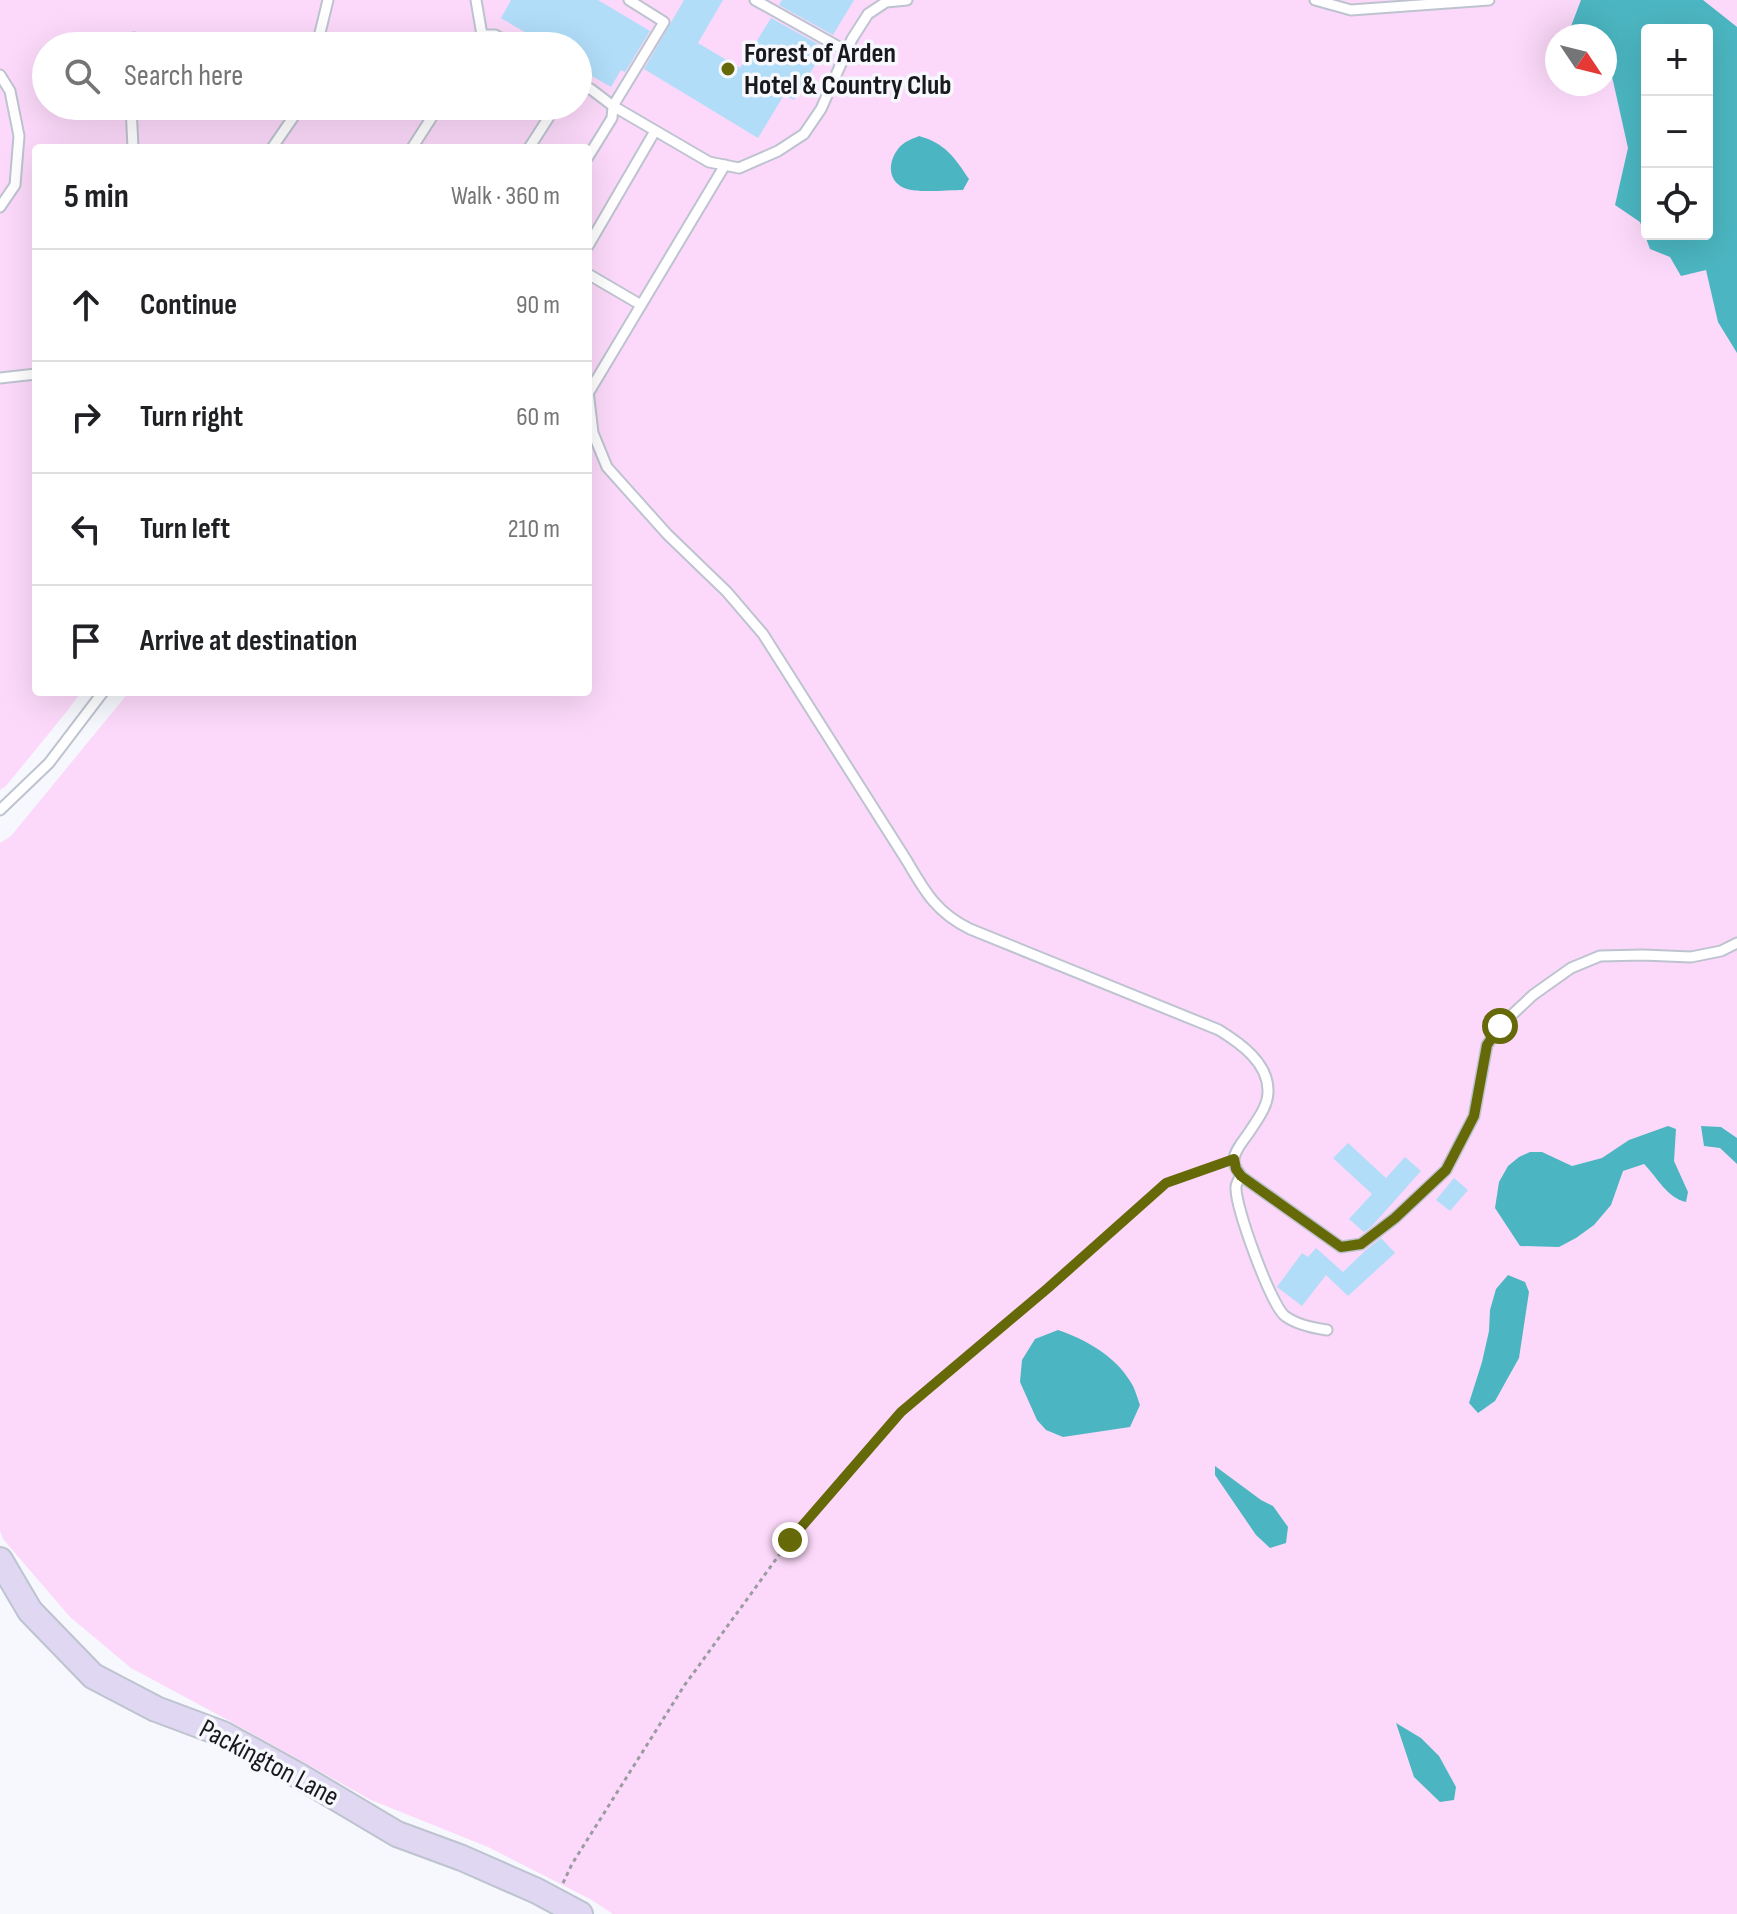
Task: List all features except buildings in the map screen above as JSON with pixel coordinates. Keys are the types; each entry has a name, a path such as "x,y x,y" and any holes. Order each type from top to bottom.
{"street":[{"name":"Packington Lane","path":"0,1560 30,1611 93,1676 156,1709 223,1734 397,1834 462,1858 580,1914"}],"lane":[{"path":"320,32 328,0"},
{"path":"476,0 481,32"},
{"path":"592,150 612,118 613,106 664,22 629,0"},
{"path":"755,0 846,51"},
{"path":"592,90 613,106 709,162 739,168 778,151 804,134 821,109 846,51 868,14 886,2 907,0"},
{"path":"1315,0 1351,10 1489,0"},
{"path":"0,75 10,91 19,136 15,185 0,207"},
{"path":"132,120 133,144"},
{"path":"275,144 291,120"},
{"path":"415,144 430,120"},
{"path":"532,144 547,120"},
{"path":"592,239 655,131"},
{"path":"592,385 725,165"},
{"path":"592,276 641,305"},
{"path":"0,378 32,374"},
{"path":"592,425 607,467 763,634 922,888 937,907 953,921 970,929 1219,1030 1240,1043 1260,1066 1269,1093 1263,1110 1234,1159 1236,1169 1241,1176 1341,1247 1361,1244 1395,1218 1446,1170 1474,1116 1487,1045 1500,1026 1533,995 1571,968 1600,956 1691,957 1721,951 1737,943"},
{"path":"0,810 49,763 100,696"},
{"path":"1241,1176 1236,1185 1240,1205 1252,1247 1276,1302 1284,1316 1308,1327 1327,1330"}],"path":[{"path":"572,1864 692,1674 790,1540 901,1412 1166,1183 1234,1159"}],"shaded area":[{"path":"0,0 1737,0 1737,1914 613,1914 488,1847 371,1800 131,1668 70,1617 3,1539 0,1531 0,843 11,836 126,696 592,696 592,144 32,144 32,696 78,696 0,790"}],"water":[{"path":"1581,0 1703,0 1737,27 1737,353 1718,322 1706,270 1681,276 1670,257 1650,249 1647,240 1713,240 1713,24 1641,24 1641,225 1615,205 1628,148 1616,96 1617,24 1572,24"},
{"path":"919,136 943,147 954,158 969,179 963,190 912,190 896,182 891,172 894,154 902,144"},
{"path":"1668,1126 1676,1129 1674,1161 1688,1192 1686,1202 1668,1192 1644,1164 1623,1171 1611,1205 1594,1225 1559,1247 1520,1246 1495,1208 1499,1182 1508,1166 1519,1157 1530,1152 1542,1152 1572,1166 1602,1158 1629,1140"},
{"path":"1701,1126 1721,1127 1737,1138 1737,1164 1720,1148 1704,1146"},
{"path":"1508,1275 1525,1282 1529,1292 1519,1358 1495,1401 1478,1413 1469,1403 1482,1362 1496,1289"},
{"path":"1058,1330 1098,1350 1124,1372 1140,1405 1130,1427 1063,1437 1046,1430 1037,1420 1020,1382 1022,1360 1035,1339"},
{"path":"1215,1466 1273,1506 1288,1527 1286,1543 1270,1548 1256,1535 1215,1475"},
{"path":"1396,1723 1421,1738 1439,1756 1456,1787 1454,1800 1440,1802 1414,1777"}],"place":[{"name":"Forest of Arden Hotel & Country Club","path":"728,69"}],"route":[{"path":"790,1540 901,1412 1166,1183 1234,1159 1241,1176 1341,1247 1361,1244 1395,1218 1446,1170 1474,1116 1487,1045 1500,1026"}]}
